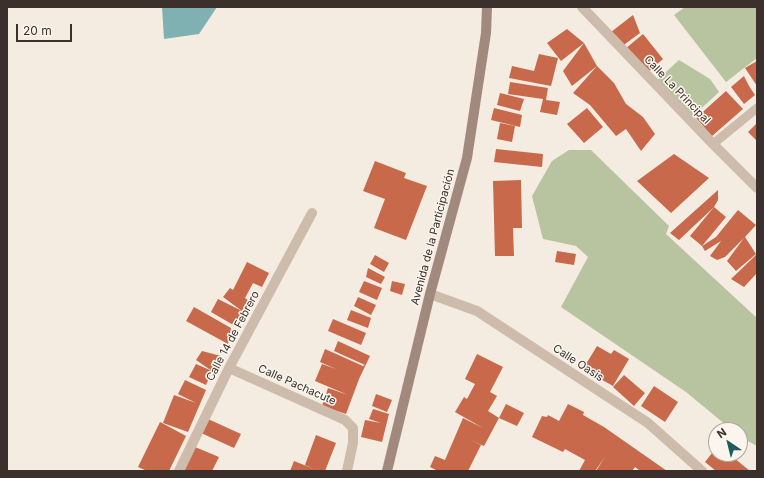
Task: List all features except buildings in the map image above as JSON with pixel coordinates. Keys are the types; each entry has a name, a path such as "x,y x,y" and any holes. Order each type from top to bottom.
{"main road":[{"name":"Avenida de la Participación","path":"387,471 430,294 467,158 486,33 487,7"}],"street":[{"name":"Calle La Principal","path":"582,7 757,188"},
{"name":"Calle 14 de Febrero","path":"179,471 229,368 312,213"},
{"name":"Calle Oasis","path":"430,294 477,311 648,423 702,471"},
{"name":"Calle Pachacute","path":"229,368 345,420 353,428 353,443 347,471"}],"lane":[{"path":"713,144 757,108"}],"green space":[{"path":"685,7 757,7 757,58 726,82 674,15"},
{"path":"679,60 710,79 719,92 691,118 654,83"},
{"path":"569,150 591,150 669,226 666,234 757,318 757,446 748,441 748,422 722,422 686,392 561,307 588,257 576,246 543,239 532,196 552,161"}],"water":[{"path":"162,7 217,7 199,34 164,39"}]}
